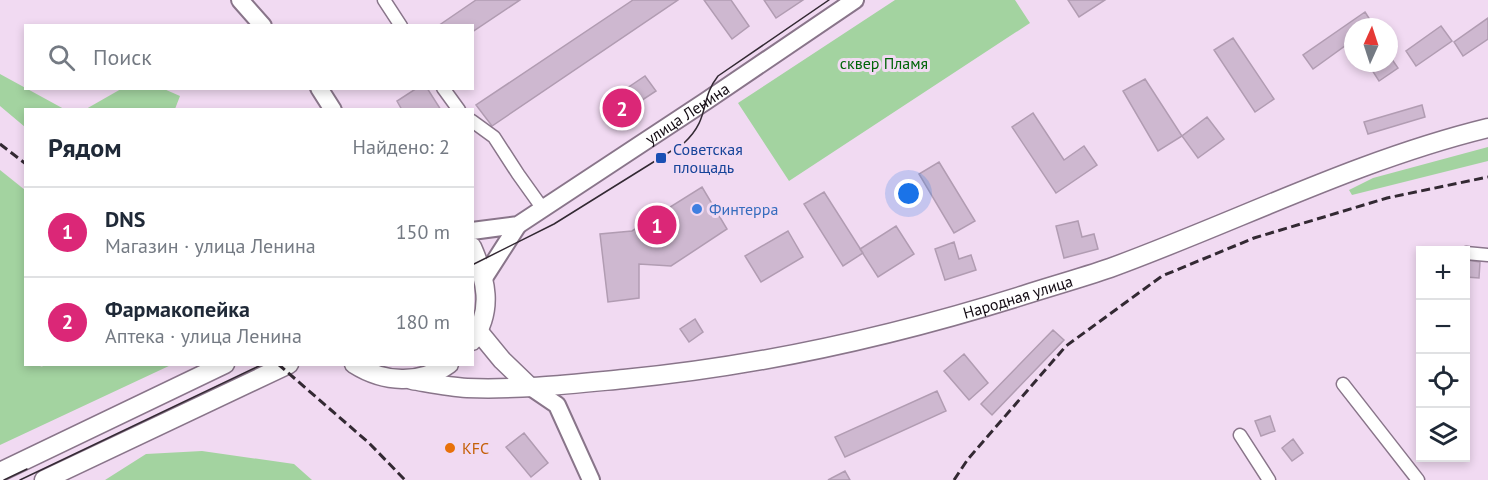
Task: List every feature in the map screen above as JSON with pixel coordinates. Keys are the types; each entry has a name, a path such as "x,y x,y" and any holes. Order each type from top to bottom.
{"main road":[{"path":"240,0 261,24"},
{"name":"улица Ленина","path":"518,225 706,102 855,0"},
{"path":"320,90 332,108"},
{"name":"Народная улица","path":"357,366 368,373 389,379 464,388 498,388 664,375 747,363 880,336 986,307 1108,268 1335,177 1418,147 1488,128"},
{"path":"474,231 518,225"},
{"path":"484,278 518,225"},
{"path":"474,252 484,278 486,305 476,336 529,386 557,405 591,480"},
{"path":"0,472 221,366"},
{"path":"44,480 285,366"},
{"path":"412,380 439,372 446,366"}],"street":[{"path":"384,0 400,24"},
{"path":"444,90 458,108"},
{"path":"474,122 494,137 543,208"},
{"path":"1470,253 1488,255"},
{"path":"1343,384 1418,480"},
{"path":"1240,435 1269,480"}],"green space":[{"name":"сквер Пламя","path":"895,0 1015,0 1030,23 789,181 738,103"},
{"path":"0,74 24,87 24,90 29,90 62,108 24,108 24,126 0,106"},
{"path":"119,90 166,90 180,96 175,108 88,108"},
{"path":"1488,147 1488,161 1352,195 1349,190 1373,178"},
{"path":"0,170 24,189 24,366 169,366 0,445"},
{"path":"202,451 294,464 312,480 105,480 146,454"}],"building":[{"path":"476,0 520,0 474,31 474,24 441,24"},
{"path":"633,0 678,0 492,126 476,105"},
{"path":"704,0 731,0 749,26 732,39"},
{"path":"764,0 803,0 776,18"},
{"path":"1068,0 1105,0 1079,17"},
{"path":"1365,12 1369,18 1356,18"},
{"path":"1488,18 1488,39 1463,56 1454,42"},
{"path":"1441,26 1452,41 1416,66 1406,51"},
{"path":"1344,27 1344,47 1313,69 1303,55"},
{"path":"1233,38 1274,99 1255,112 1214,50"},
{"path":"1373,72 1392,72 1379,81"},
{"path":"645,76 656,91 621,114 611,99"},
{"path":"1145,79 1182,136 1158,151 1123,91"},
{"path":"414,90 428,90 440,108 401,108 397,101"},
{"path":"1422,105 1425,117 1368,134 1364,122"},
{"path":"1033,113 1064,160 1084,146 1097,165 1056,193 1012,127"},
{"path":"1207,117 1224,139 1198,158 1182,136"},
{"path":"939,162 975,221 954,233 919,174"},
{"path":"702,187 727,229 671,266 639,264 639,298 608,302 600,234 632,231"},
{"path":"824,192 863,253 843,266 804,204"},
{"path":"1078,221 1082,237 1094,234 1098,249 1064,258 1056,226"},
{"path":"896,226 914,254 878,277 860,249"},
{"path":"788,231 803,257 761,282 745,256"},
{"path":"954,242 959,259 971,255 976,270 945,280 935,249"},
{"path":"1470,261 1480,262 1479,278 1470,277"},
{"path":"695,319 703,332 689,342 680,329"},
{"path":"1053,330 1064,340 992,415 981,404"},
{"path":"964,354 988,383 969,400 944,371"},
{"path":"937,391 946,411 845,457 835,437"},
{"path":"1270,416 1275,431 1261,436 1255,421"},
{"path":"524,433 548,463 531,477 506,447"},
{"path":"1293,439 1303,453 1292,461 1282,448"},
{"path":"845,471 850,480 828,480"}],"tram line":[{"path":"474,264 554,224 684,143 698,125 708,93 718,76 829,0"},
{"path":"20,480 259,366"},
{"path":"4,480 27,469"}],"railway":[{"path":"0,144 24,162"},
{"path":"954,480 968,459 1066,346 1162,276 1254,238 1387,198 1488,177"},
{"path":"280,366 369,443 405,480"}],"place":[{"name":"Фармакопейка","path":"622,108"},
{"name":"Советская площадь","path":"661,158"},
{"name":"Финтерра","path":"697,209"},
{"name":"DNS","path":"657,225"},
{"name":"KFC","path":"450,448"}]}
